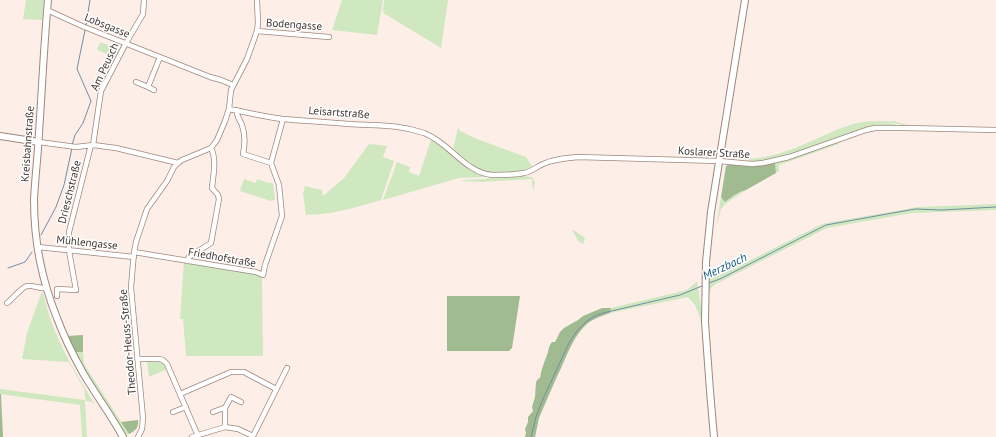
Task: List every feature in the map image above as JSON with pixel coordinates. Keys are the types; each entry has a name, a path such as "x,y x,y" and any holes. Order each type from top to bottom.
{"street":[{"name":"Kreisbahnstraße","path":"48,0 34,198 35,233 41,265 57,318 73,354 86,378 123,437"},
{"name":"Am Peusch","path":"92,145 101,91 143,14 144,0"},
{"path":"0,136 76,147 92,145 116,148 178,163 211,148 220,134 229,109 233,85 247,59 257,31 257,0"},
{"path":"714,437 706,329 705,280 708,238 719,161 745,0"},
{"name":"Lobsgasse","path":"47,10 82,26 233,85"},
{"name":"Bodengasse","path":"257,31 329,36"},
{"path":"148,87 160,57"},
{"path":"136,82 154,90"},
{"name":"Leisartstraße","path":"229,109 283,119 397,126 429,135 437,139 468,165 482,173 494,175 524,173"},
{"path":"237,110 236,114 242,124 243,131 243,154 271,163 283,119"},
{"name":"Koslarer Straße","path":"524,173 545,163 563,158 578,157 719,161 743,164 763,163 789,157 875,128 996,130"},
{"name":"Drieschstraße","path":"57,296 57,289 76,290 70,251 69,232 92,145"},
{"path":"187,261 190,257 211,243 219,199 218,195 212,188 214,165 211,148"},
{"name":"Theodor-Heuss-Straße","path":"138,437 143,425 131,287 134,252 147,210 178,163"},
{"name":"Friedhofstraße","path":"134,252 256,272 263,276 265,265 282,216 279,185 271,163"},
{"name":"Mühlengasse","path":"38,247 134,258"},
{"path":"7,303 22,288 27,286 47,288"},
{"path":"138,359 156,358 163,360 167,364 198,436"},
{"path":"192,437 225,427 238,429 252,436 287,368"},
{"path":"180,394 231,372 244,372 276,389"},
{"path":"225,427 225,408 231,397 241,402"},
{"path":"173,412 186,407"},
{"path":"213,412 225,408"}],"green space":[{"path":"26,0 44,0 42,20 23,19"},
{"path":"342,0 383,0 377,35 332,30"},
{"path":"384,0 448,0 441,48 385,14 383,12"},
{"path":"100,42 117,48 114,57 97,50"},
{"path":"894,121 911,126 996,129 905,127 889,122 899,126 879,127 786,156 760,162 744,163 744,161 748,161 748,159 771,156 793,149 853,124"},
{"path":"458,128 460,131 477,139 526,157 532,166 523,171 515,172 490,172 477,168 466,161 453,149"},
{"path":"431,140 471,170 486,176 458,178 383,200 397,162 410,167 409,172 419,176"},
{"path":"838,141 839,144 779,165 779,171 776,173 775,162"},
{"path":"369,144 387,146 383,157 394,161 381,200 335,212 306,215 303,194 305,186 322,190 323,196 344,178"},
{"path":"775,162 776,173 740,192 725,202 721,197 726,166 730,164 749,166"},
{"path":"493,176 532,177 535,182 533,192 532,179 481,182 460,180 485,179"},
{"path":"244,179 256,183 257,179 273,183 275,200 271,201 240,191"},
{"path":"746,190 725,204 721,209 716,227 721,197 725,202 738,193"},
{"path":"996,204 996,210 912,213 827,228 714,285 708,294 709,279 727,272 826,223 918,207"},
{"path":"572,229 585,238 583,244 578,241"},
{"path":"184,261 256,273 262,277 263,356 186,356 183,319 180,319"},
{"path":"697,281 704,325 713,437 711,437 709,427 701,320 695,305 688,297 610,313 611,308 687,290"},
{"path":"42,291 51,321 60,343 95,405 92,402 86,401 84,389 69,362 22,359 27,333"},
{"path":"447,296 520,296 512,348 509,351 447,351"},
{"path":"602,308 611,308 610,313 591,321 579,333 569,350 539,418 535,437 525,437 528,417 533,411 532,407 535,397 536,382 540,378 549,347 552,342 555,342 560,332 564,328 583,316"},
{"path":"83,335 83,352 75,352 67,336"},
{"path":"75,352 83,352 84,364 129,434 126,435 93,384"},
{"path":"147,361 161,362 167,369 149,377"},
{"path":"0,389 85,400 87,437 82,437 80,405 0,394"},
{"path":"1,394 3,437 0,437"},
{"path":"138,420 136,429 129,434 121,422"}],"waterway":[{"path":"86,25 90,0"},
{"path":"72,145 75,135 83,123 91,101 77,69 85,30"},
{"path":"41,235 56,207 64,185 72,148"},
{"name":"Merzbach","path":"709,283 720,279 826,225 915,209 942,210 996,207"},
{"path":"8,268 25,262 32,252"},
{"name":"Merzbach","path":"531,437 536,417 543,399 569,343 577,331 587,321 603,313 680,295 702,286"}]}
